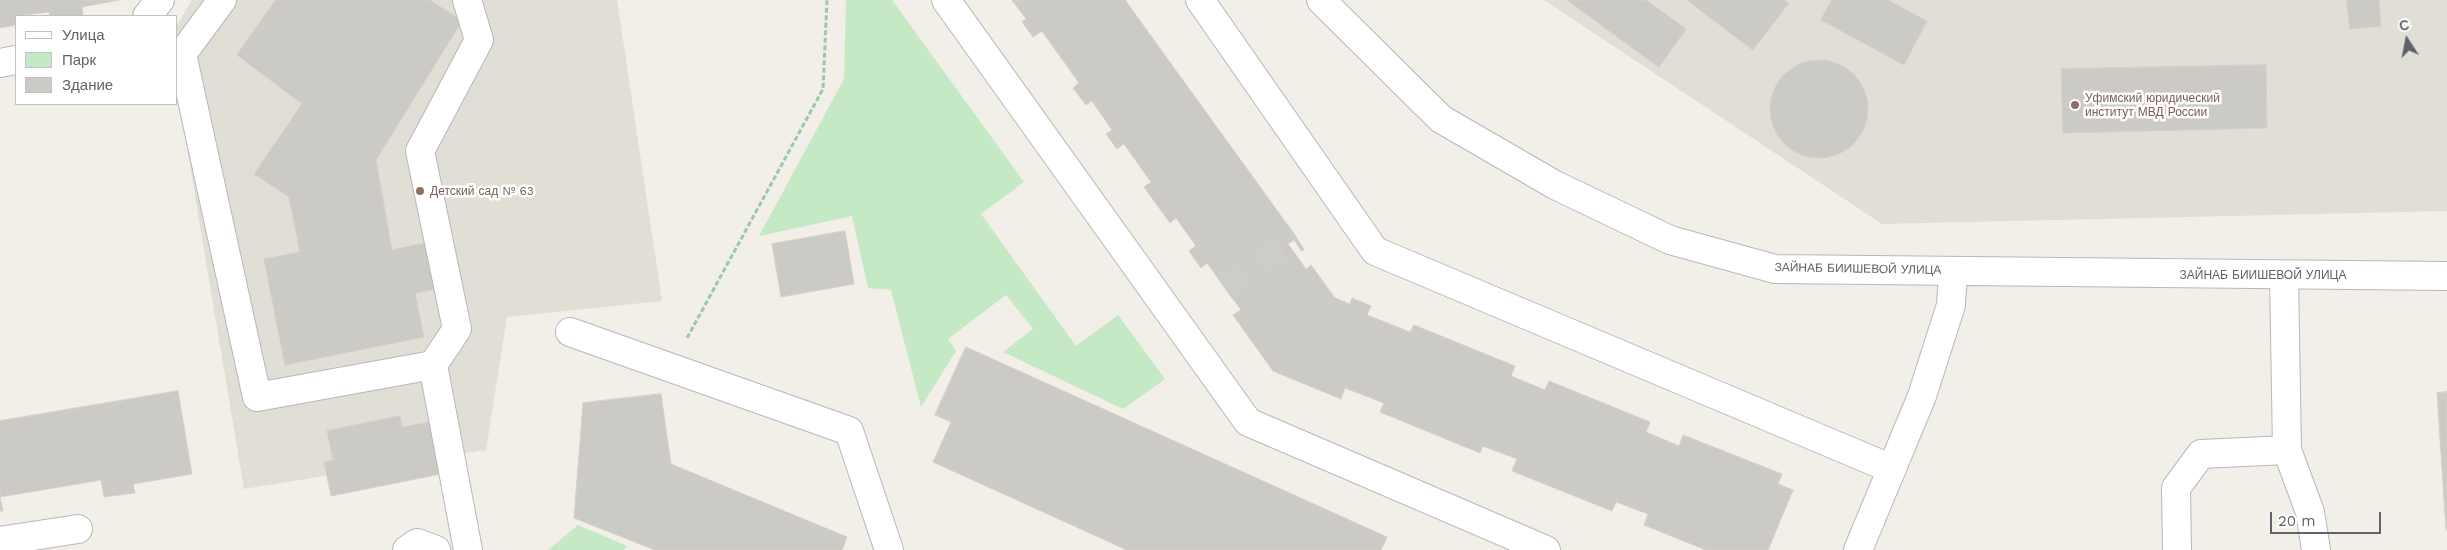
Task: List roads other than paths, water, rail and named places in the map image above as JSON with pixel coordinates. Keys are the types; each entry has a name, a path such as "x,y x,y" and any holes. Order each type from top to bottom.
{"street":[{"path":"148,15 160,0"},
{"path":"222,0 182,54 257,397 433,365"},
{"path":"467,0 479,40 420,151 457,329 433,365 468,550"},
{"path":"946,0 1248,422 1546,550"},
{"path":"1200,0 1375,251 1892,469"},
{"name":"ЗАЙНАБ БИИШЕВОЙ УЛИЦА","path":"1321,0 1441,119 1555,185 1670,240 1775,270 2447,276"},
{"path":"0,63 15,60"},
{"path":"1858,550 1922,396 1951,305 1954,271"},
{"path":"2284,275 2288,450 2310,512 2316,550"},
{"path":"570,332 849,431 889,550"},
{"path":"2178,550 2176,488 2201,454 2288,450"},
{"path":"0,541 78,529"},
{"path":"408,550 417,543 436,550"}],"tunnel":[{"path":"1224,287 1297,238"}],"place":[{"name":"Уфимский юридический институт МВД России","path":"2075,105"},
{"name":"Детский сад № 63","path":"420,191"}]}
